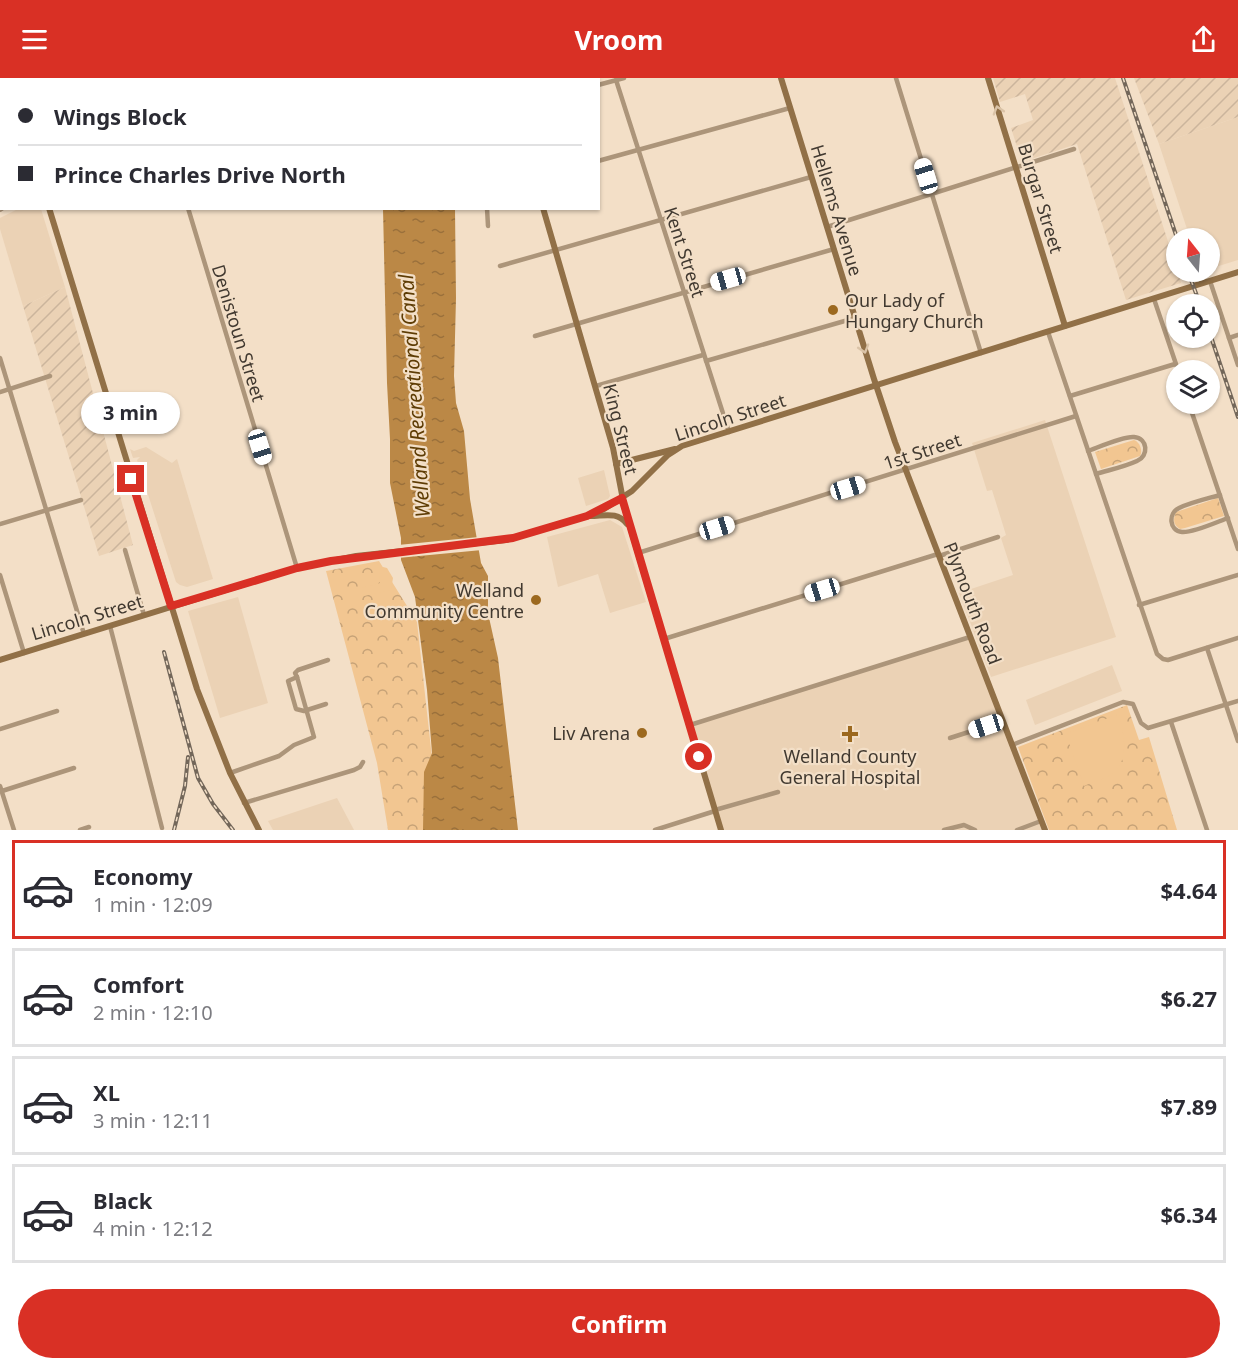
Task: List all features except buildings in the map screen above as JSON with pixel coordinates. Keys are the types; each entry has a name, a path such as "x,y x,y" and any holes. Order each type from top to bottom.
{"main road":[{"name":"Hellems Avenue","path":"781,78 876,386"},
{"name":"Burgar Street","path":"988,78 1065,326"},
{"path":"50,210 200,695 230,773 259,830"},
{"name":"King Street","path":"544,210 596,386 630,526 721,830"},
{"name":"Lincoln Street","path":"1220,278 1238,272"},
{"name":"Lincoln Street","path":"0,660 297,568 390,552 485,543 521,536 587,516 632,491 676,448 1207,282"},
{"name":"Plymouth Road","path":"876,386 938,555 1045,830"},
{"path":"616,464 676,448"},
{"path":"587,516 615,515 630,526"}],"street":[{"path":"600,84 624,78"},
{"path":"896,78 981,353"},
{"name":"Kent Street","path":"616,80 729,432"},
{"path":"600,160 790,108"},
{"path":"827,227 1074,149"},
{"path":"500,266 811,177"},
{"name":"Denistoun Street","path":"189,210 297,568"},
{"path":"487,210 488,226"},
{"path":"535,336 834,249"},
{"path":"1210,282 1238,365"},
{"path":"1154,299 1175,360"},
{"path":"705,361 855,318"},
{"path":"1048,332 1155,650 1160,657 1168,660 1238,638"},
{"path":"1229,338 1238,335"},
{"path":"596,386 704,355"},
{"path":"0,358 84,634"},
{"path":"1070,396 1166,367"},
{"path":"0,392 50,376"},
{"path":"1192,414 1238,549"},
{"name":"1st Street","path":"638,553 1076,416"},
{"path":"1088,451 1132,437 1139,439 1145,445 1145,453 1140,460 1096,474"},
{"path":"1220,495 1177,508 1172,515 1171,523 1176,530 1184,532 1228,518"},
{"path":"0,524 81,500"},
{"path":"664,639 998,537"},
{"path":"125,550 144,615"},
{"path":"0,575 24,652"},
{"path":"1139,605 1238,575"},
{"path":"110,626 162,828"},
{"path":"690,725 970,637"},
{"path":"1207,648 1238,741"},
{"path":"230,773 279,756 294,745 314,737 296,673 298,670 328,660"},
{"path":"297,676 289,679 288,683 298,710 307,710 326,704"},
{"path":"1012,745 1125,702 1134,705 1141,723 1146,728 1238,701"},
{"path":"0,729 57,711"},
{"path":"950,738 1003,721"},
{"path":"1171,722 1207,830"},
{"path":"244,803 354,770 363,762"},
{"path":"14,830 1,788 74,768"},
{"path":"655,830 778,792"},
{"path":"1017,830 1041,821"},
{"path":"944,830 964,825 975,830"},
{"path":"80,830 89,827"}],"shaded area":[{"path":"993,78 1115,78 1166,235 1166,282 1181,283 1126,300 1077,144 1022,162 1011,128 1033,120 1025,94 1000,102"},
{"path":"1134,78 1238,78 1238,117 1159,144"},
{"path":"1238,117 1238,260 1220,266 1220,228 1187,228 1159,144"},
{"path":"16,210 41,210 65,287 23,306 0,229 0,218"},
{"path":"65,287 133,545 99,556 23,306"},
{"path":"1045,420 1116,637 991,677 959,593 1013,575 1001,538 1006,535 992,490 987,491 972,443"},
{"path":"146,447 172,463 177,459 213,579 187,587 176,582 137,460 140,457 133,458 130,449 134,451"},
{"path":"604,470 610,496 608,499 586,506 578,478"},
{"path":"610,520 622,527 646,602 610,613 598,574 558,587 547,537"},
{"path":"238,597 268,703 220,718 188,611"},
{"name":"Welland County General Hospital","path":"970,637 1045,830 721,830 690,725"},
{"path":"1112,665 1122,691 1035,725 1026,700"},
{"path":"337,798 354,830 273,830 268,821"}],"green space":[{"path":"1134,440 1140,447 1140,456 1101,469 1095,452"},
{"path":"1218,498 1224,516 1185,528 1180,529 1176,526 1174,519 1176,512"},
{"path":"379,561 417,622 440,830 388,830 377,763 326,571"},
{"path":"383,567 387,568 393,578 391,590 364,596 362,588 380,583 379,571"},
{"path":"1127,705 1139,740 1149,737 1177,830 1049,830 1018,747"},
{"path":"1119,714 1124,738 1121,762 1112,774 1084,786 1067,737 1068,733"}],"water":[{"name":"Welland Recreational Canal","path":"383,210 455,210 454,376 456,403 464,431 470,499 481,563 488,576 488,613 498,658 518,830 423,830 424,772 432,753 427,690 415,597 401,560 401,538 390,483"}],"pier":[{"path":"479,537 482,550 398,558 398,545"}],"railway":[{"path":"1123,78 1174,228"},
{"path":"1192,282 1196,294"},
{"path":"1215,348 1238,417"},
{"path":"164,652 198,778 213,804 233,830"},
{"path":"174,830 185,786 188,757"}],"place":[{"name":"Our Lady of Hungary Church","path":"833,310"},
{"name":"Welland Community Centre","path":"536,600"},
{"name":"Liv Arena","path":"642,733"},
{"name":"Welland County General Hospital","path":"850,734"}],"route":[{"path":"131,479 171,606 297,568 331,561 492,543 513,538 587,516 622,498 699,757"}]}
